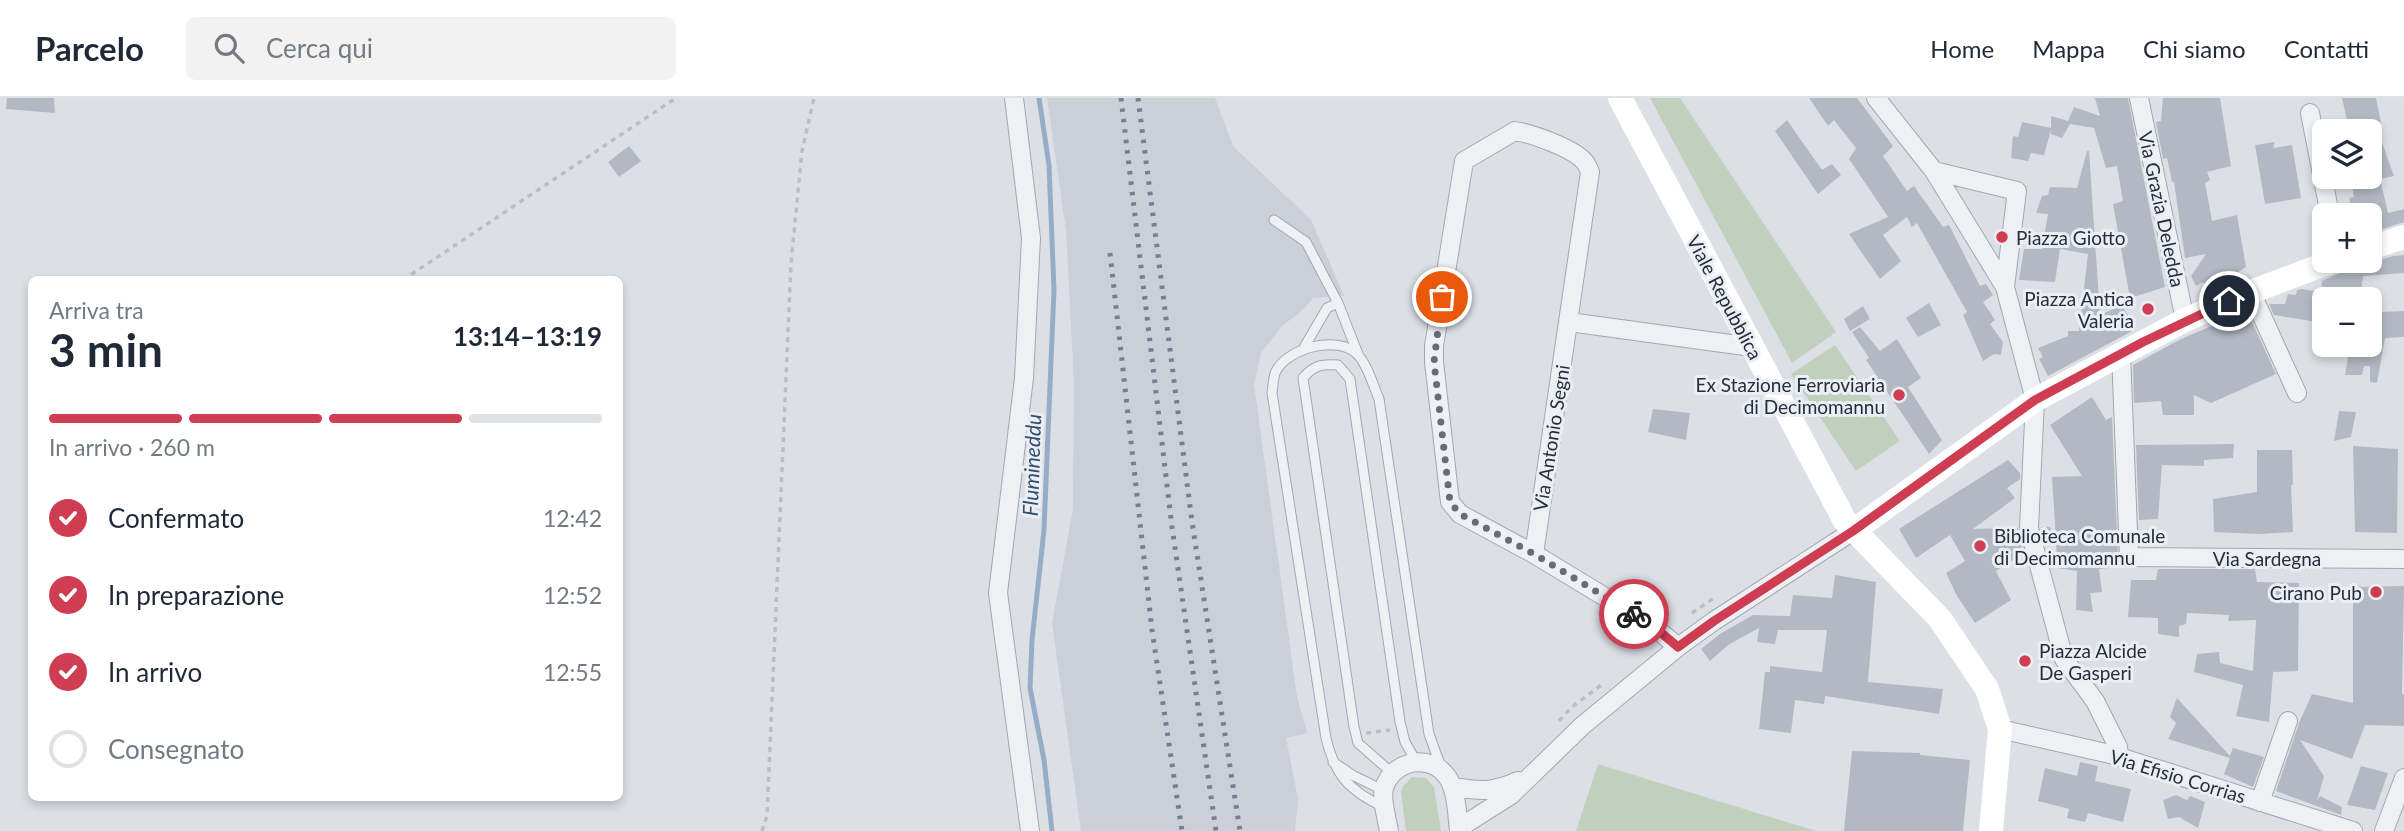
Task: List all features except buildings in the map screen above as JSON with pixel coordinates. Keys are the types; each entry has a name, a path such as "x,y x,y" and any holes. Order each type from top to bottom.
{"main road":[{"name":"Viale Repubblica","path":"1620,98 1845,522 1940,619 1987,689 2000,729"},
{"path":"2382,244 2404,237"},
{"path":"1853,531 2035,400 2185,320 2312,269"},
{"path":"1990,831 2000,729"}],"street":[{"path":"1014,98 1031,238 1024,378 998,593 1030,831"},
{"path":"1876,98 1934,171 2005,287 2035,400 2029,528 2064,659 2095,701 2118,747 2119,756"},
{"name":"Via Grazia Deledda","path":"2139,98 2185,320"},
{"path":"2310,113 2328,203"},
{"name":"Via Antonio Segni","path":"1515,131 1566,149 1585,161 1590,172 1569,322 1534,554 1460,514 1450,502 1434,362 1437,324 1464,162 1515,131"},
{"path":"1934,171 2017,191 2005,287"},
{"path":"2251,292 2297,393"},
{"path":"1569,322 1752,347"},
{"name":"Via Sardegna","path":"2121,353 2129,557 2404,559"},
{"path":"1447,779 1459,830 1498,805 1672,642 1714,621 1853,531"},
{"path":"1534,554 1653,626 1672,642"},
{"path":"2260,802 2288,721"},
{"name":"Via Efisio Corrias","path":"2000,729 2119,756 2353,831"},
{"path":"1388,831 1384,799 1392,773 1402,765 1416,761 1431,764 1447,779 1480,791 1497,790 1531,775"},
{"path":"2384,831 2404,778"}],"lane":[{"path":"1274,220 1306,242 1338,303 1379,399 1429,733 1447,779"},
{"path":"1301,352 1327,308 1338,303"},
{"path":"1359,355 1346,346 1329,343 1310,347 1276,370 1272,393 1326,738 1332,761 1341,779 1366,799 1384,799"},
{"path":"1392,773 1358,743 1356,734 1303,378 1312,368 1323,364 1338,365 1350,379 1402,728 1405,742 1416,761"},
{"path":"1332,761 1384,799"}],"path":[{"path":"409,276 676,98"},
{"path":"762,831 767,816 791,262 802,151 814,98"},
{"path":"1672,642 1700,606 1724,592"},
{"path":"1555,726 1572,707 1613,676"},
{"path":"1356,734 1402,728"}],"shaded area":[{"path":"1047,98 1215,98 1233,146 1311,220 1344,296 1313,298 1304,309 1281,327 1261,353 1254,384 1297,697 1307,733 1286,738 1298,799 1295,831 1081,831 1052,623 1073,509 1074,383 1066,230"}],"green space":[{"path":"1650,98 1680,98 1836,332 1792,363"},
{"path":"1835,345 1900,441 1856,471 1791,374"},
{"path":"1598,764 1816,831 1576,831"},
{"path":"1412,777 1426,778 1434,787 1441,831 1406,831 1401,792"}],"waterway":[{"name":"Flumineddu","path":"1039,98 1049,165 1054,290 1044,530 1032,640 1030,688 1044,760 1052,831"}],"railway":[{"path":"1121,98 1172,527 1216,831"},
{"path":"1138,98 1192,522 1240,831"},
{"path":"1110,253 1152,630 1182,831"}],"way so far":[{"path":"1442,297 1434,362 1450,502 1460,514 1534,554 1634,614"}],"place":[{"name":"Piazza Giotto","path":"2002,237"},
{"name":"Piazza Antica Valeria","path":"2148,309"},
{"name":"Ex Stazione Ferroviaria di Decimomannu","path":"1899,395"},
{"name":"Biblioteca Comunale di Decimomannu","path":"1980,546"},
{"name":"Cirano Pub","path":"2376,592"},
{"name":"Piazza Alcide De Gasperi","path":"2025,661"}],"route":[{"path":"1634,614 1678,647 1853,531 2035,400 2185,320 2229,301"}]}
